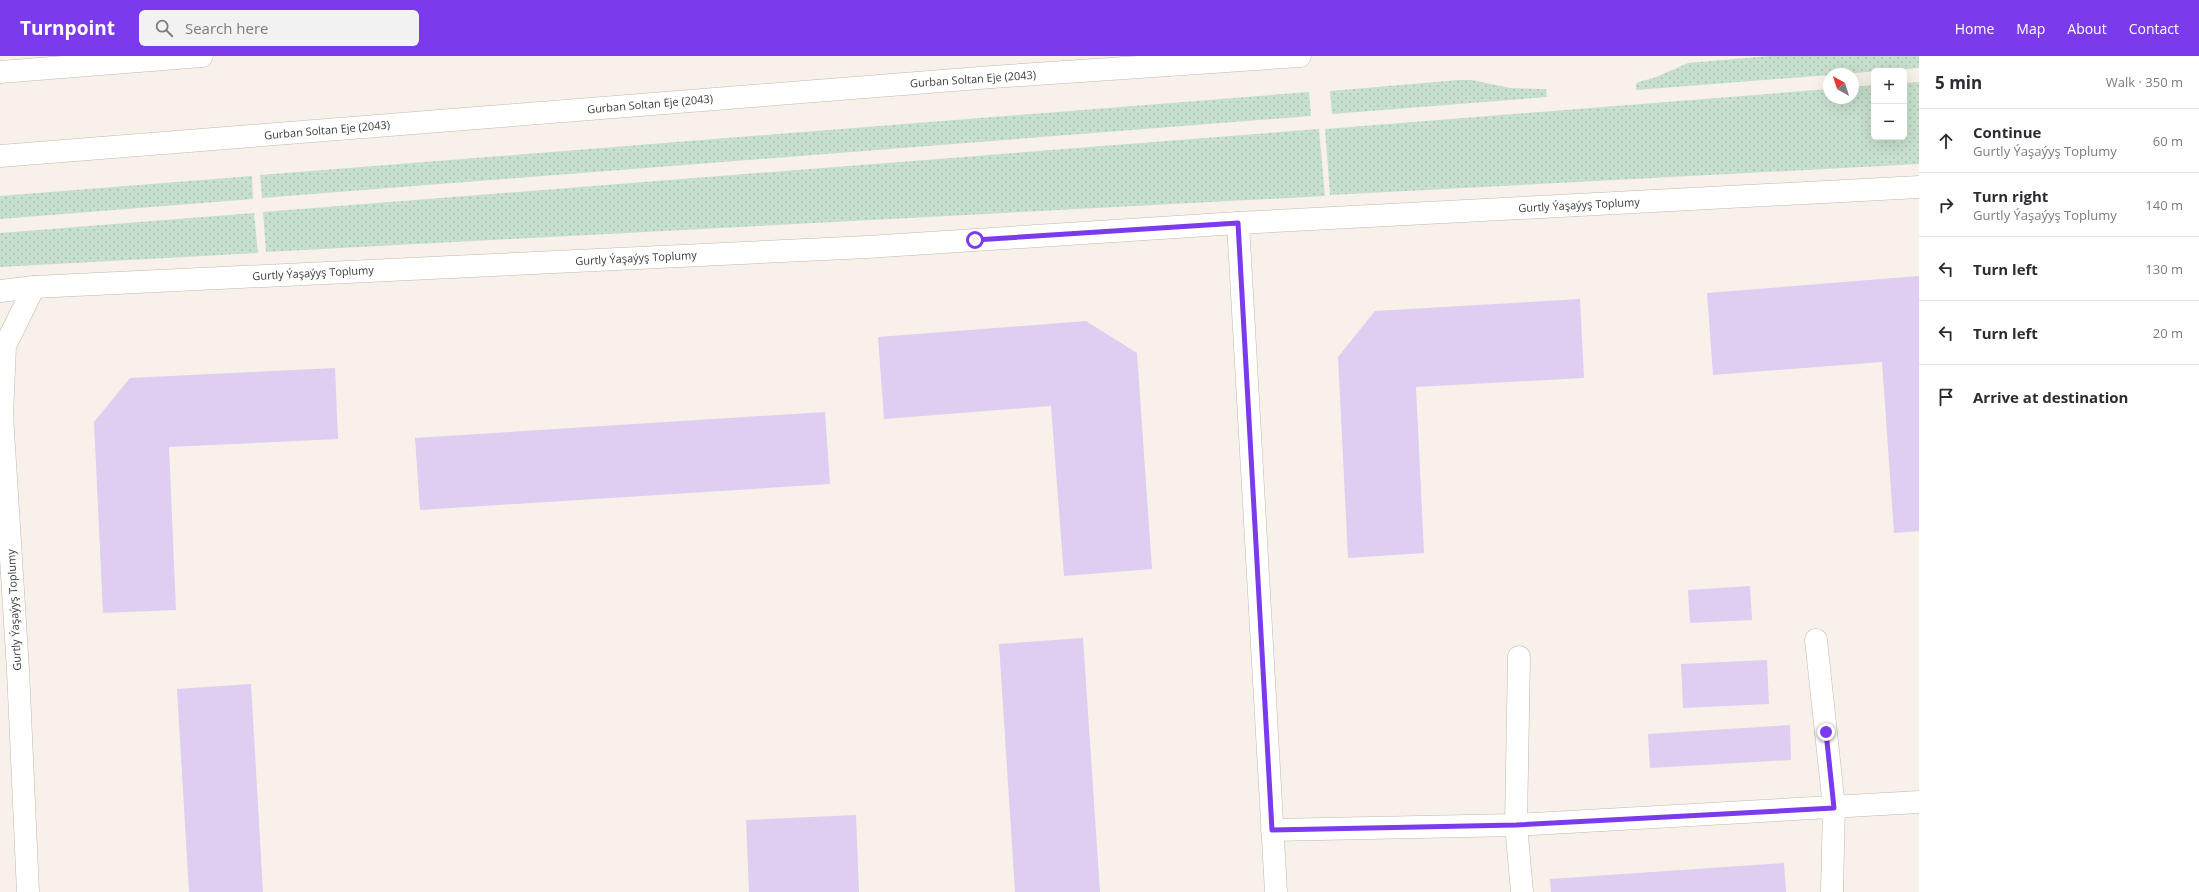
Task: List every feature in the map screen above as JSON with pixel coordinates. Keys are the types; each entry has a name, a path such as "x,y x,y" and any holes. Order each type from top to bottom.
{"main road":[{"path":"0,72 202,56"},
{"name":"Gurban Soltan Eje (2043)","path":"0,156 992,77 1300,56"},
{"name":"Gurtly Ýaşaýyş Toplumy","path":"0,291 34,288 867,248 1238,223 1919,187"},
{"path":"1238,223 1276,892"},
{"name":"Gurtly Ýaşaýyş Toplumy","path":"28,892 18,670 2,415 2,379 6,346 34,288"},
{"path":"1816,640 1834,808 1832,892"},
{"path":"1519,657 1516,825 1522,892"},
{"path":"1272,830 1516,825 1919,802"}],"green space":[{"path":"1770,56 1919,56 1919,68 1871,68 1871,72 1859,73 1859,68 1823,68 1823,75 1636,90 1636,83 1656,77 1688,63"},
{"path":"1472,80 1510,88 1546,89 1547,97 1332,114 1330,91"},
{"path":"1919,82 1919,164 1330,195 1325,129 1823,89 1823,104 1859,104 1859,86 1871,85 1871,140 1907,140 1907,83"},
{"path":"1309,92 1311,116 262,198 260,175"},
{"path":"1319,129 1325,196 266,252 263,212"},
{"path":"252,176 253,199 0,219 0,196"},
{"path":"254,213 258,253 0,267 0,233"}],"building":[{"path":"1919,276 1919,531 1894,533 1882,362 1713,375 1707,293"},
{"path":"1580,299 1584,378 1416,387 1424,553 1348,558 1338,357 1375,311"},
{"path":"1086,321 1137,353 1152,569 1064,576 1051,406 884,419 878,337"},
{"path":"335,368 338,439 169,447 176,610 103,613 94,422 130,378"},
{"path":"825,412 830,484 420,510 415,438"},
{"path":"1750,586 1752,620 1690,623 1688,590"},
{"path":"1083,638 1100,892 1015,892 999,644"},
{"path":"1767,660 1769,704 1683,708 1681,664"},
{"path":"251,684 263,892 189,892 177,689"},
{"path":"1790,725 1791,760 1650,768 1648,734"},
{"path":"856,815 859,892 749,892 746,820"},
{"path":"1784,863 1786,892 1551,892 1550,879"}],"route":[{"path":"975,240 1238,223 1272,830 1516,825 1834,808 1826,732"}]}
